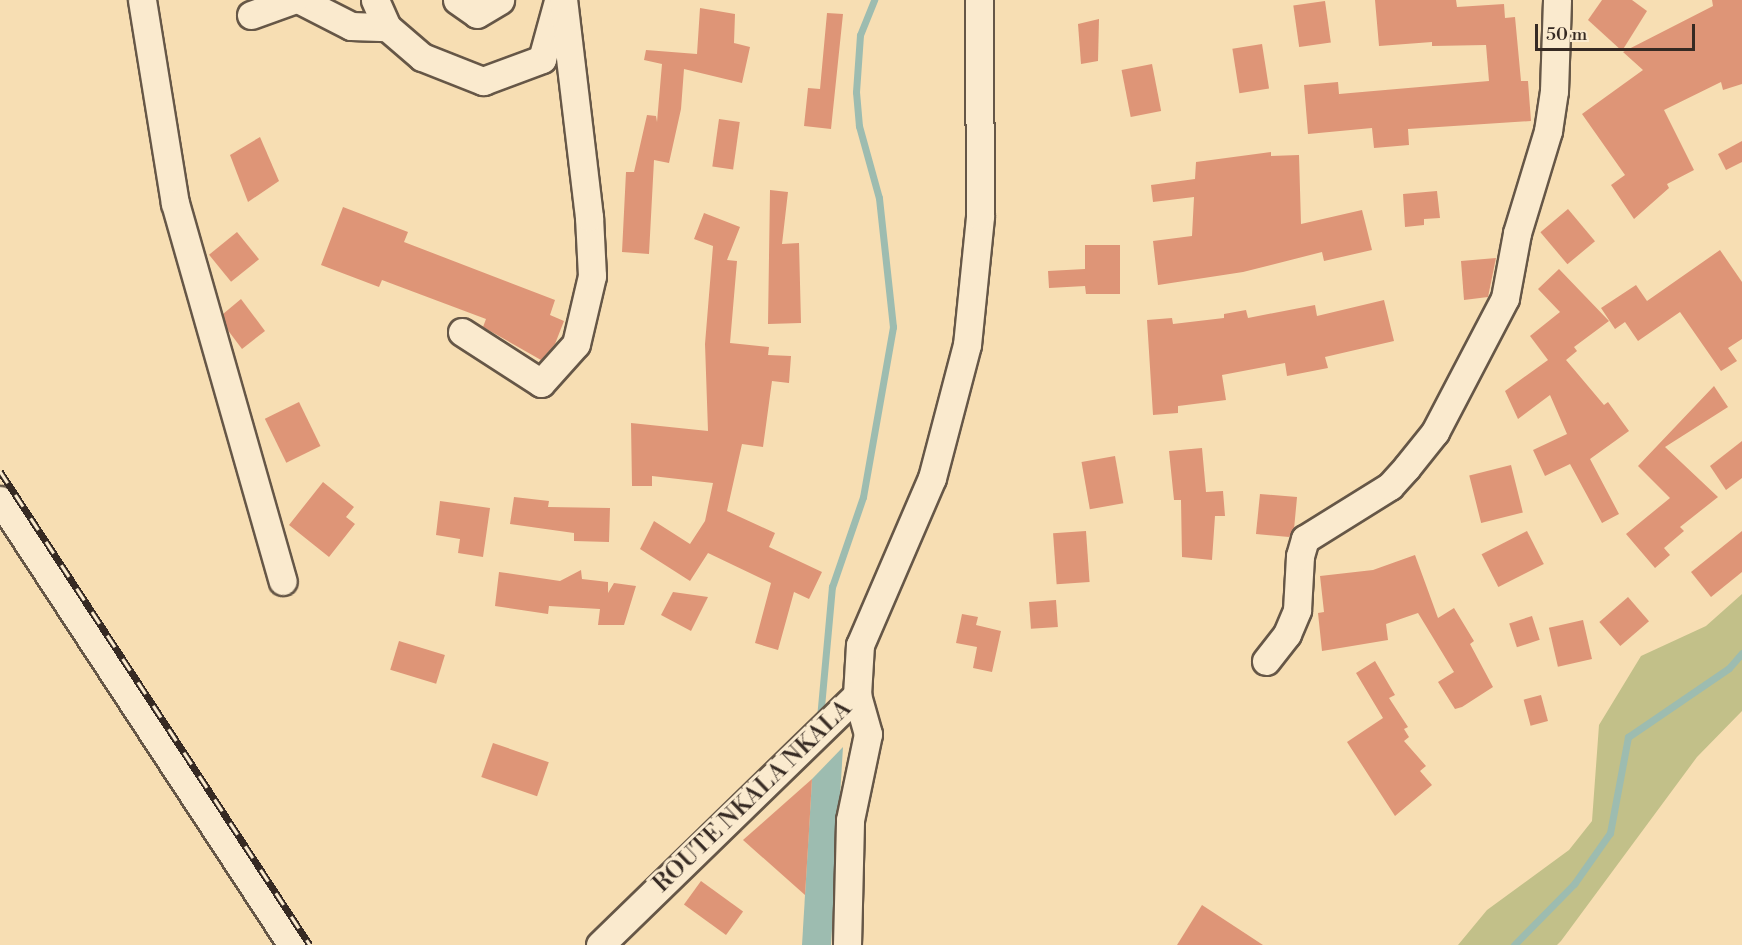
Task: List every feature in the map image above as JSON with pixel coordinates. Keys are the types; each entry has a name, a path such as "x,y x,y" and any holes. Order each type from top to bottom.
{"street":[{"path":"142,0 175,202 283,581"},
{"path":"251,15 293,0"},
{"path":"300,0 351,26 387,27"},
{"path":"375,0 387,27 422,57 483,81 542,59 558,0"},
{"path":"457,0 477,14 500,0"},
{"path":"462,332 541,383 576,344 592,276 589,217 563,0"},
{"name":"ROUTE NKALA NKALA","path":"600,945 857,695 860,645 932,478 967,345 980,216 979,0"},
{"path":"1266,661 1287,634 1297,610 1300,556 1305,538 1390,486 1407,467 1435,432 1505,298 1517,233 1548,131 1554,91 1557,0"},
{"path":"0,500 292,945"},
{"path":"847,945 850,820 868,734 857,695"}],"shaded area":[{"path":"1742,594 1742,711 1697,757 1561,941 1557,945 1458,945 1487,910 1569,850 1592,821 1599,725 1641,656 1706,626"},
{"path":"843,747 831,945 802,945 812,779"}],"building":[{"path":"1375,0 1456,0 1457,7 1504,4 1505,18 1515,17 1521,81 1528,81 1531,121 1408,129 1409,145 1374,148 1372,128 1308,134 1304,85 1338,82 1339,94 1489,81 1486,45 1432,46 1432,42 1379,46"},
{"path":"1602,0 1632,0 1647,11 1622,51 1588,20"},
{"path":"1712,0 1742,0 1742,84 1723,90 1721,82 1664,110 1694,170 1667,184 1669,188 1634,219 1611,185 1625,175 1582,114 1643,70 1623,52 1713,6"},
{"path":"1325,1 1331,43 1299,47 1293,5"},
{"path":"700,8 735,14 734,43 750,47 742,83 684,69 681,109 669,163 654,160 649,254 622,252 626,172 634,172 647,115 656,116 657,122 662,64 644,60 646,50 697,54"},
{"path":"827,13 843,14 831,129 804,126 808,88 820,89"},
{"path":"1099,19 1098,61 1081,64 1078,24"},
{"path":"1262,44 1269,88 1239,93 1232,49"},
{"path":"1152,64 1161,111 1131,117 1122,70"},
{"path":"719,119 740,122 733,169 712,167"},
{"path":"260,137 279,181 248,202 230,155"},
{"path":"1742,141 1742,162 1726,170 1718,154"},
{"path":"1271,152 1271,156 1299,155 1301,224 1362,210 1372,250 1324,261 1322,252 1243,272 1158,285 1153,241 1192,236 1194,197 1153,202 1151,185 1195,179 1196,162"},
{"path":"770,190 788,192 782,244 799,243 801,323 768,324"},
{"path":"1437,191 1440,218 1424,219 1424,225 1405,227 1403,194"},
{"path":"343,207 408,232 404,242 555,300 550,315 564,321 555,344 541,360 483,327 486,319 382,280 379,287 321,265"},
{"path":"1568,209 1595,241 1567,264 1540,232"},
{"path":"704,213 740,227 727,260 737,261 730,343 769,347 768,355 791,356 789,383 772,381 763,447 742,444 727,511 775,533 769,547 822,572 809,599 794,592 778,650 755,643 771,583 708,553 690,581 640,549 654,521 690,544 705,521 713,483 652,476 652,486 632,486 631,423 708,431 705,344 713,246 694,239"},
{"path":"237,232 259,259 231,282 209,255"},
{"path":"1085,245 1120,245 1120,294 1086,294 1085,286 1049,288 1048,271 1085,269"},
{"path":"1720,250 1742,282 1742,339 1728,348 1737,361 1721,371 1680,312 1638,341 1625,322 1615,329 1601,308 1636,285 1647,301"},
{"path":"1496,258 1488,297 1464,300 1461,261"},
{"path":"1559,269 1609,321 1574,347 1577,351 1566,360 1604,405 1608,402 1629,431 1590,459 1619,514 1602,523 1570,464 1545,476 1533,450 1567,434 1550,395 1518,419 1505,391 1548,360 1530,336 1560,312 1538,289"},
{"path":"241,299 265,331 242,349 227,329 223,314"},
{"path":"1384,300 1394,341 1325,357 1328,368 1287,376 1285,363 1222,375 1226,400 1178,406 1178,413 1153,415 1147,320 1172,318 1173,324 1224,318 1224,314 1246,310 1248,318 1315,305 1317,316"},
{"path":"1714,386 1728,407 1665,447 1718,497 1680,527 1684,531 1664,548 1670,555 1655,568 1626,534 1670,498 1638,466"},
{"path":"299,402 320,446 286,463 265,419"},
{"path":"1742,441 1742,478 1726,490 1710,466"},
{"path":"1202,448 1206,492 1223,491 1225,516 1215,516 1212,560 1182,557 1181,500 1174,500 1169,451"},
{"path":"1115,456 1123,503 1090,509 1082,462"},
{"path":"1511,465 1523,513 1481,523 1469,475"},
{"path":"323,482 354,507 346,517 355,524 329,557 289,525"},
{"path":"1260,494 1297,497 1294,529 1289,537 1256,534"},
{"path":"514,497 549,501 548,507 610,508 609,542 574,541 574,533 510,524"},
{"path":"440,501 490,508 483,557 458,553 460,539 436,535"},
{"path":"1086,531 1090,582 1057,584 1053,533"},
{"path":"1527,531 1544,564 1498,587 1482,554"},
{"path":"1742,531 1742,572 1711,597 1691,572"},
{"path":"1415,555 1438,618 1454,608 1474,641 1470,644 1493,687 1455,709 1438,682 1454,672 1418,613 1386,624 1388,640 1322,651 1318,613 1324,612 1320,576 1373,570"},
{"path":"581,570 582,579 608,582 608,593 614,583 636,586 624,625 598,625 600,609 549,606 548,614 495,606 499,572 560,581"},
{"path":"673,592 708,597 691,631 661,615"},
{"path":"1628,597 1649,621 1620,646 1599,622"},
{"path":"1056,600 1058,627 1031,629 1029,602"},
{"path":"962,614 978,617 976,625 1001,631 992,672 973,668 977,647 956,643"},
{"path":"1532,616 1540,640 1517,647 1509,623"},
{"path":"1583,620 1592,659 1558,667 1549,628"},
{"path":"399,641 445,655 436,684 390,670"},
{"path":"1375,661 1395,695 1389,698 1408,727 1404,729 1409,737 1404,741 1426,766 1420,771 1432,785 1395,816 1347,742 1383,718 1356,673"},
{"path":"1541,695 1548,721 1531,726 1524,700"},
{"path":"493,743 549,762 537,796 481,777"},
{"path":"812,779 809,831 805,895 743,840"},
{"path":"701,881 743,912 726,935 684,904"},
{"path":"1202,905 1263,945 1177,945"}],"waterway":[{"path":"820,718 832,587 863,497 893,327 879,198 859,126 856,92 860,35 874,0"},
{"path":"1514,945 1574,884 1610,833 1628,737 1729,668 1742,653"}],"railway":[{"path":"0,471 310,945"}]}
